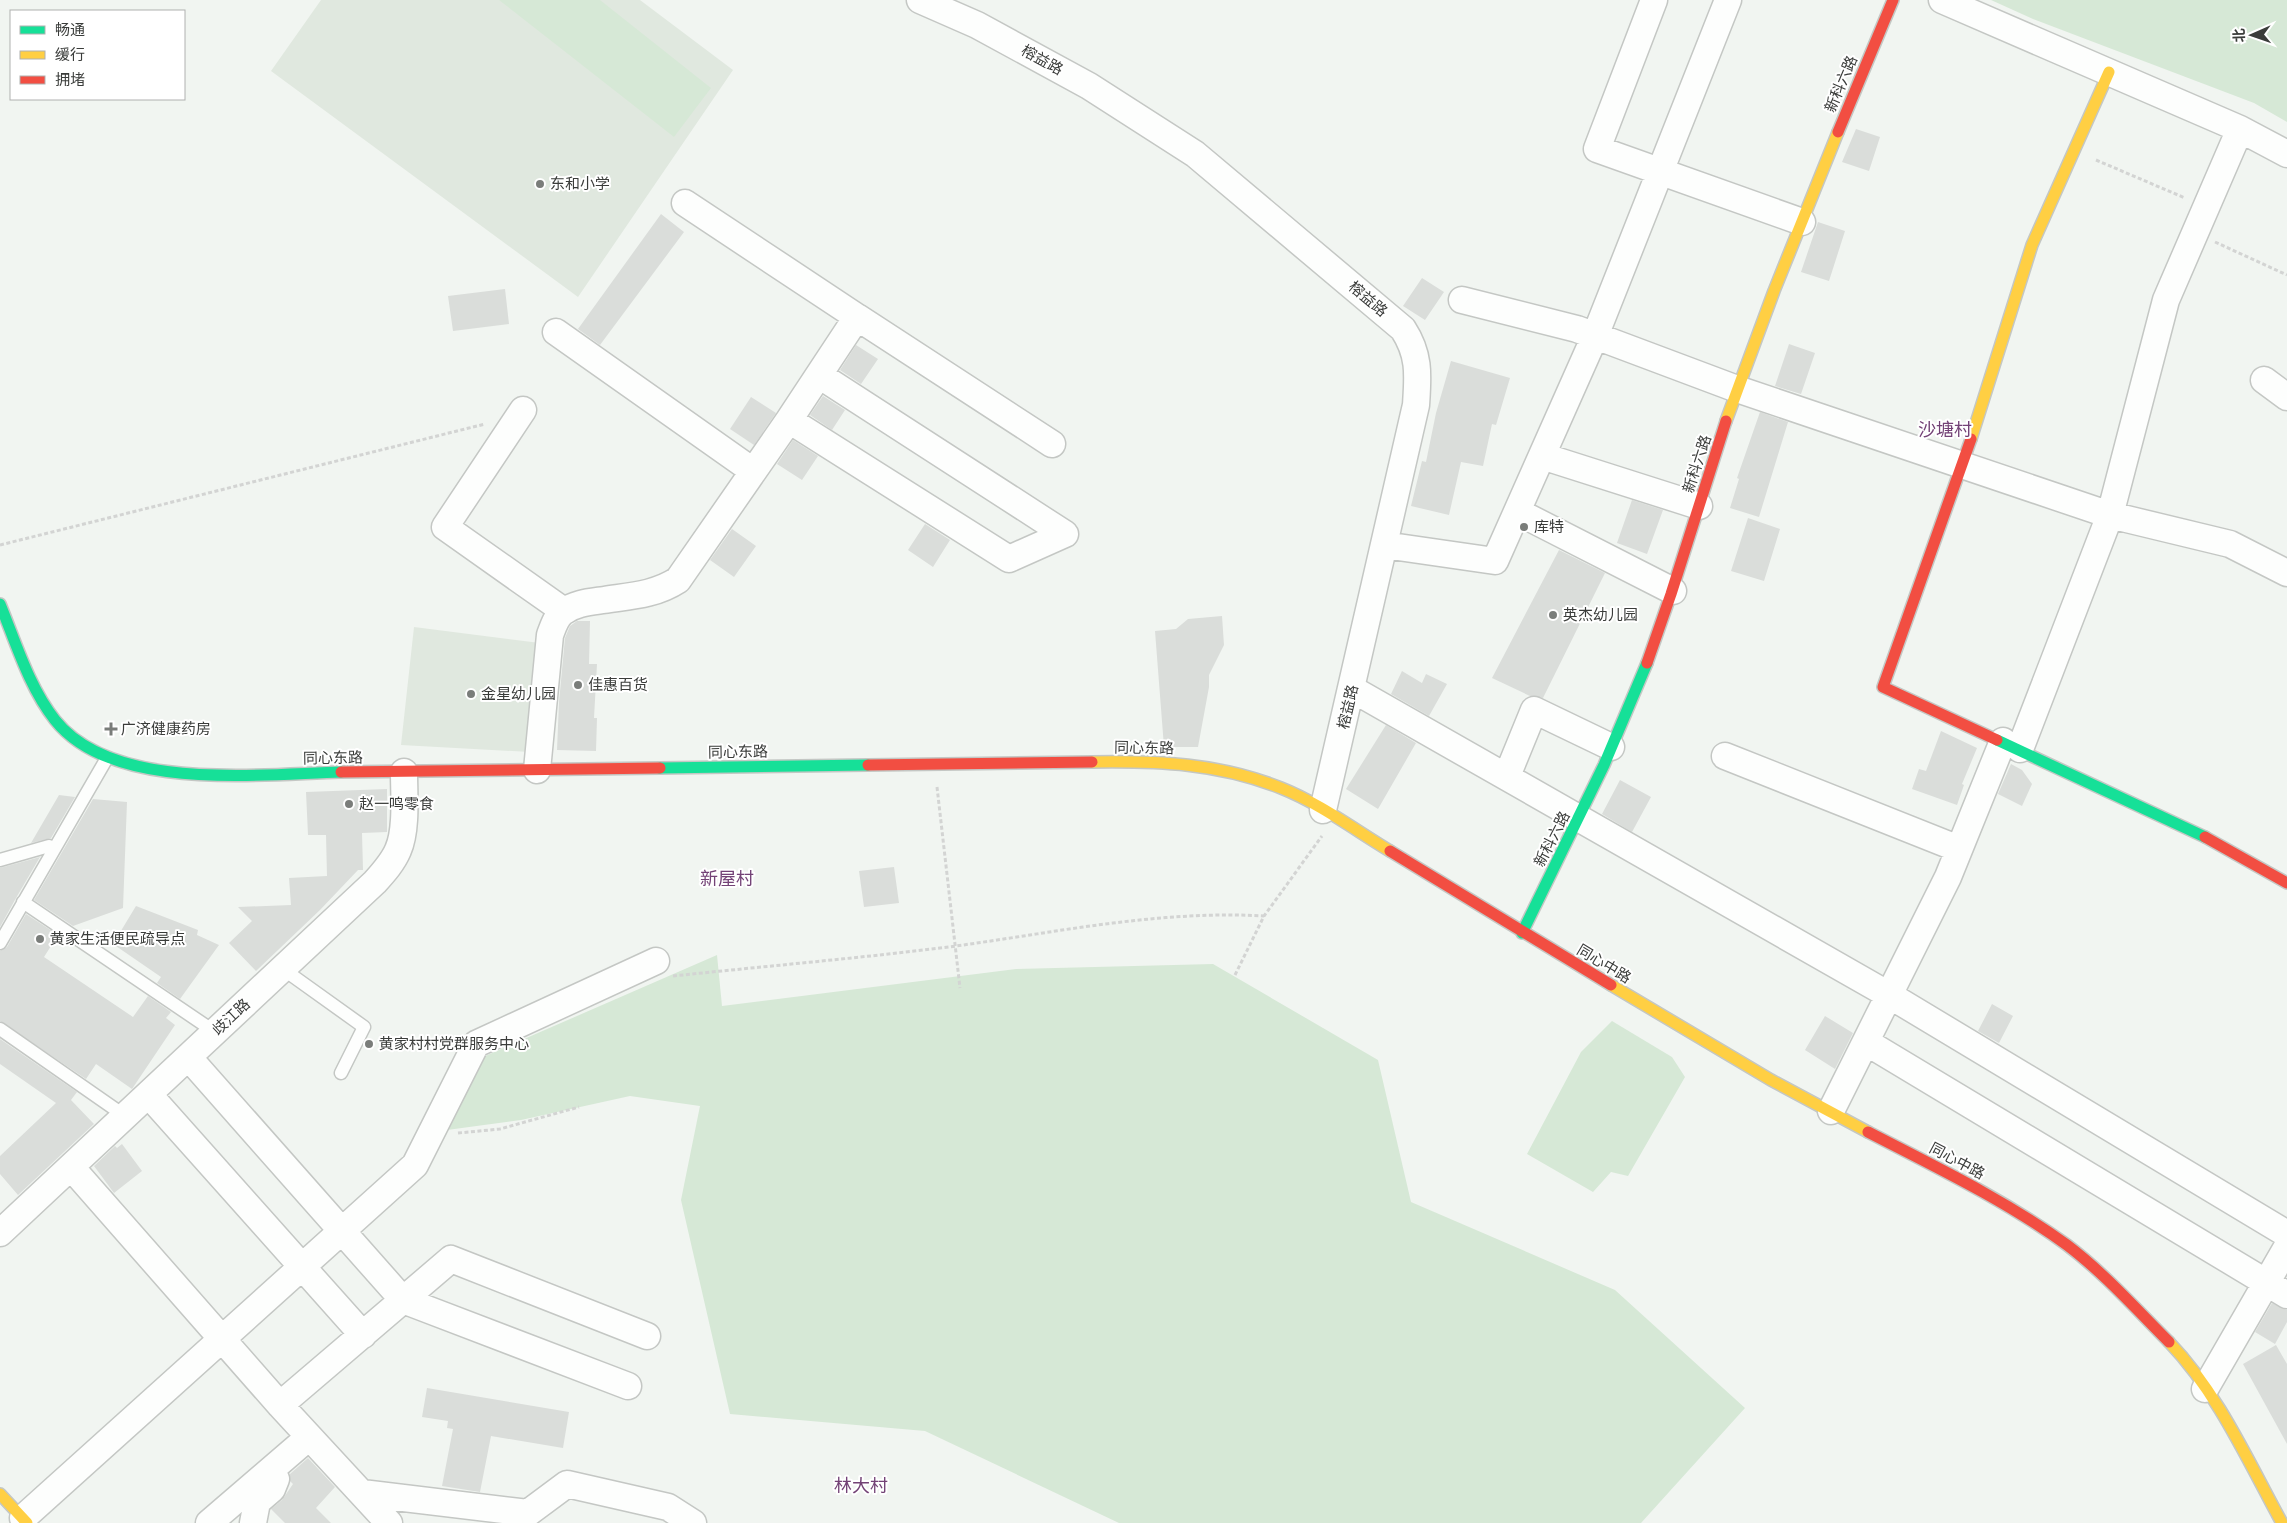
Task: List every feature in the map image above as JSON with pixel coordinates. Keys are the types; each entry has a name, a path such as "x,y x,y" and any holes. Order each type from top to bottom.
{"street":[{"name":"榕益路","path":"920,0 978,25 1090,86 1195,154 1402,329 1412,343 1418,372 1416,405 1352,689 1329,814"},
{"path":"1654,0 1597,149 1802,222"},
{"path":"1384,545 1495,561 1595,336 1728,0"},
{"name":"新科六路","path":"1522,932 1580,818 1646,665 1673,590 1737,389 1842,120 1893,0"},
{"path":"1942,0 2240,129 2287,154"},
{"path":"2109,72 2032,245 1963,465 1883,687 2012,745 2220,844 2287,883"},
{"path":"1831,1111 1948,878 1959,849 2012,745 2110,515 2166,300 2240,129"},
{"path":"685,203 1052,444"},
{"path":"1462,300 1576,329 1737,389 2110,515 2230,544 2287,573"},
{"path":"537,770 550,635 555,623 564,611 573,606 650,593 665,588 678,580 789,420 857,317"},
{"path":"556,332 753,470"},
{"path":"789,420 1009,559 1065,534 819,375"},
{"path":"2264,380 2287,397"},
{"path":"521,413 445,527 564,611"},
{"path":"1542,456 1699,506"},
{"path":"1518,512 1673,590"},
{"name":"同心东路","path":"0,604 26,665 56,721 70,737 87,749 107,758 144,768 225,774 1144,761 1192,764 1240,774 1282,788 1329,814 1522,932"},
{"path":"1352,689 1889,995 2287,1234"},
{"path":"1507,776 1534,710 1611,747"},
{"path":"1725,756 1959,849"},
{"name":"歧江路","path":"0,1233 376,882 393,860 399,848 402,835 404,772"},
{"name":"同心中路","path":"1522,932 1771,1080 2013,1208 2068,1246 2121,1293 2182,1356 2221,1411 2282,1523"},
{"path":"0,1494 25,1521 222,1338 415,1165 476,1044 656,961"},
{"path":"1866,1042 2277,1289"},
{"path":"189,1058 403,1300 628,1386"},
{"path":"149,1095 363,1335"},
{"path":"71,1167 308,1437 389,1523"},
{"path":"2205,1390 2277,1289 2287,1247"},
{"path":"280,1405 451,1260 647,1336"},
{"path":"209,1523 308,1437"},
{"path":"253,1523 257,1502 275,1483 275,1466"},
{"path":"362,1493 528,1514 567,1484 668,1507 693,1523"}],"lane":[{"path":"0,943 107,758"},
{"path":"0,860 49,846"},
{"path":"24,902 215,1032"},
{"path":"283,969 364,1027 341,1073"},
{"path":"0,1029 125,1116"}],"path":[{"path":"2074,150 2206,207"},
{"path":"2195,233 2287,275"},
{"path":"0,545 521,413"},
{"path":"934,764 960,988"},
{"path":"1235,975 1264,916 1329,814"},
{"path":"656,961 668,977 955,946 1186,915 1264,916"},
{"path":"430,1133 500,1129 579,1107"}],"shaded area":[{"name":"东和小学","path":"321,0 640,0 733,70 578,297 271,71"},
{"name":"金星幼儿园","path":"414,627 540,643 530,752 401,745"}],"green space":[{"path":"499,0 600,0 711,88 674,137"},
{"path":"1991,0 2287,0 2287,122 2254,103 2033,19"},
{"path":"717,955 722,1006 1016,969 1213,964 1378,1060 1411,1202 1615,1290 1745,1408 1641,1523 1119,1523 925,1431 730,1414 681,1200 700,1106 630,1096 521,1120 447,1130 453,1070"},
{"path":"1612,1021 1672,1057 1685,1077 1628,1176 1611,1172 1593,1192 1527,1154 1581,1052"}],"building":[{"path":"1856,129 1880,137 1869,171 1842,162"},
{"path":"661,214 684,232 600,345 578,329"},
{"path":"1818,222 1845,231 1829,281 1801,272"},
{"path":"1422,278 1444,292 1425,320 1403,306"},
{"path":"505,289 509,324 453,331 448,296"},
{"path":"1789,344 1815,353 1801,394 1775,386"},
{"path":"856,345 878,359 861,384 840,370"},
{"path":"1451,361 1510,378 1496,425 1492,424 1483,466 1461,462 1449,515 1411,506 1422,461 1426,462 1436,413"},
{"path":"823,396 845,410 832,430 810,415"},
{"path":"751,397 776,413 754,445 730,429"},
{"path":"1760,412 1788,422 1759,517 1730,508 1739,479 1737,478"},
{"path":"793,440 818,456 802,480 777,464"},
{"path":"1632,500 1663,510 1647,554 1617,543"},
{"path":"1748,518 1780,529 1764,581 1731,571"},
{"path":"925,524 950,540 933,567 908,550"},
{"path":"732,529 756,546 734,577 710,560"},
{"path":"1559,550 1605,573 1543,698 1530,696 1492,678"},
{"path":"1222,616 1224,645 1209,675 1209,687 1198,747 1164,747 1155,631 1176,629 1188,619"},
{"path":"577,621 590,621 589,664 597,664 594,718 597,718 596,751 557,750 565,638 570,626"},
{"path":"1402,671 1422,683 1426,674 1447,684 1429,716 1391,694"},
{"path":"1386,725 1416,743 1378,809 1346,789"},
{"path":"1941,731 1977,748 1962,784 1964,785 1957,805 1912,789 1919,769 1926,771"},
{"path":"2011,764 2022,770 2032,784 2022,806 1998,794"},
{"path":"1620,780 1651,797 1632,832 1602,814"},
{"path":"387,789 387,832 362,833 363,870 358,870 320,910 256,971 229,943 252,921 238,907 291,905 289,878 327,876 326,835 308,835 306,792"},
{"path":"59,795 75,797 51,838 31,843"},
{"path":"93,799 127,802 123,908 73,926 34,900"},
{"path":"40,857 16,898 0,927 0,868"},
{"path":"894,867 899,903 864,907 859,871"},
{"path":"136,906 198,930 197,935 219,945 180,999 157,983 161,977 113,944"},
{"path":"26,914 58,935 44,957 133,1017 148,996 171,1012 166,1018 175,1025 132,1089 96,1064 86,1079 0,1021 0,951 7,947"},
{"path":"1992,1004 2013,1016 1999,1043 1978,1031"},
{"path":"1825,1016 1853,1033 1835,1069 1805,1050"},
{"path":"0,1039 77,1092 71,1100 94,1124 18,1195 0,1174 0,1156 56,1103 0,1064"},
{"path":"122,1144 142,1171 114,1193 94,1166 115,1146 117,1148"},
{"path":"2272,1303 2287,1310 2287,1322 2275,1344 2255,1332"},
{"path":"2276,1345 2287,1364 2287,1444 2243,1364"},
{"path":"427,1388 569,1412 563,1448 491,1436 480,1492 442,1486 453,1429 447,1428 448,1421 422,1417"},
{"path":"308,1458 335,1487 316,1508 331,1523 285,1523 271,1509 282,1500 293,1484 290,1481 290,1474"}],"traffic: fast":[{"path":"0,604 30,679 55,720 80,743 112,759 149,769 188,774 269,775 341,772"},
{"path":"1522,933 1604,765 1647,663"},
{"path":"1997,740 2205,837"},
{"path":"660,768 868,765"}],"traffic: slow":[{"path":"1971,439 2032,245 2109,72"},
{"path":"1726,421 1774,291 1838,132"},
{"path":"1092,762 1164,763 1235,773 1281,788 1309,801 1390,851"},
{"path":"1611,985 1771,1080 1868,1132"},
{"path":"2169,1342 2187,1362 2217,1405 2282,1523"},
{"path":"0,1494 27,1523"}],"traffic: jam":[{"path":"1838,132 1893,0"},
{"path":"1647,663 1726,421"},
{"path":"1971,439 1883,687 1997,740"},
{"path":"868,765 1092,762"},
{"path":"341,772 660,768"},
{"path":"2205,837 2287,883"},
{"path":"1390,851 1611,985"},
{"path":"1868,1132 1995,1199 2067,1245 2107,1279 2169,1342"}],"place":[{"name":"东和小学","path":"540,184"},
{"name":"库特","path":"1524,527"},
{"name":"英杰幼儿园","path":"1553,615"},
{"name":"佳惠百货","path":"578,685"},
{"name":"金星幼儿园","path":"471,694"},
{"name":"广济健康药房","path":"111,729"},
{"name":"赵一鸣零食","path":"349,804"},
{"name":"黄家生活便民疏导点","path":"40,939"},
{"name":"黄家村村党群服务中心","path":"369,1044"}],"district":[{"name":"沙塘村","path":"1945,430"},
{"name":"新屋村","path":"727,879"},
{"name":"林大村","path":"861,1486"}]}
